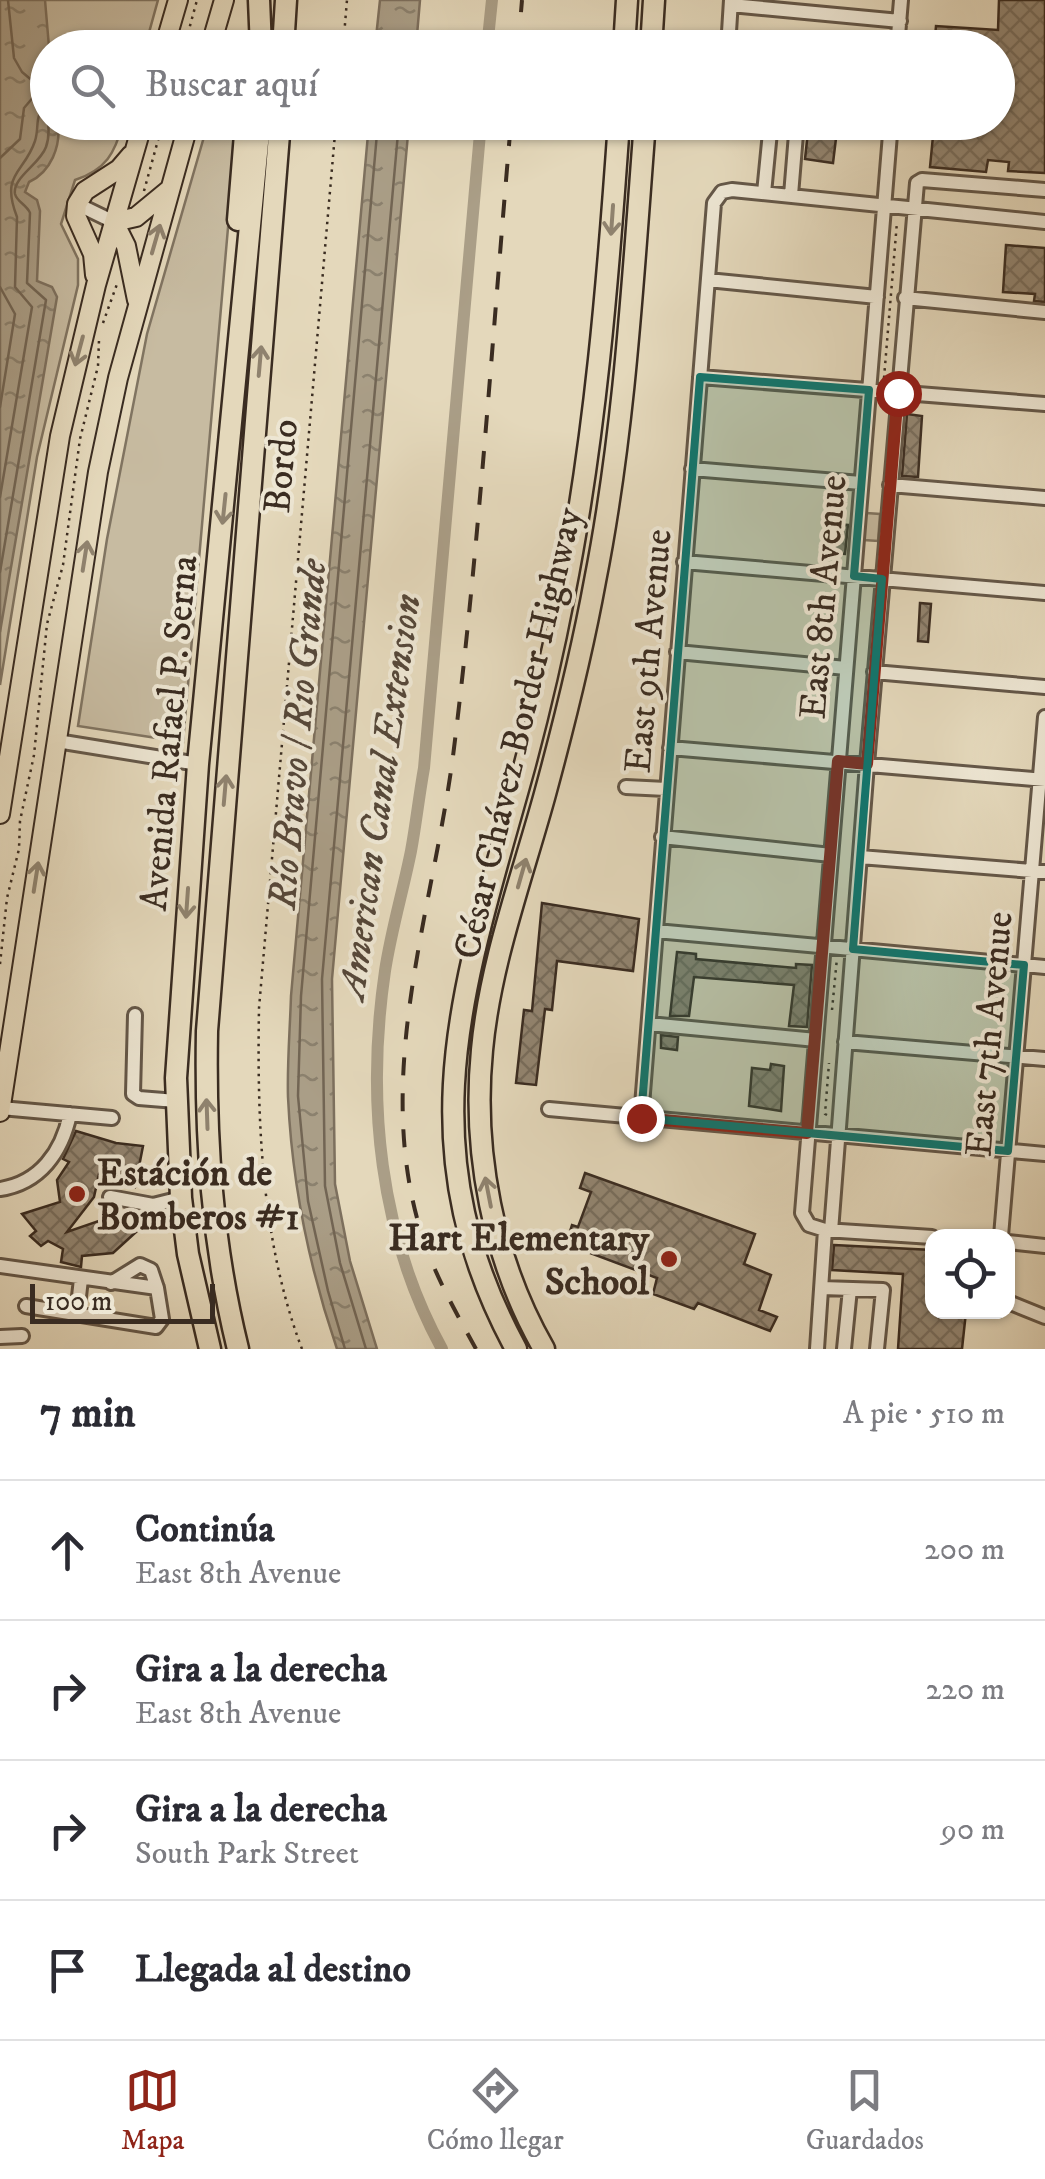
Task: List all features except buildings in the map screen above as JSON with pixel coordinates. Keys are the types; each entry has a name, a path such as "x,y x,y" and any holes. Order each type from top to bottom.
{"highway":[{"path":"259,0 260,30"},
{"path":"285,30 286,0"},
{"path":"625,30 627,0"},
{"path":"652,30 654,0"},
{"path":"229,460 223,405 245,140"},
{"name":"Avenida Rafael P. Serna","path":"210,1349 188,1254 181,1198 176,1101 180,998 198,764 258,140"},
{"name":"Avenida Rafael P. Serna","path":"238,1349 213,1216 206,1096 207,1031 279,140"},
{"path":"516,1349 480,1266 460,1189 453,1125 455,1046 467,975 529,750 572,553 600,367 618,140"},
{"name":"César Chávez Border Highway","path":"544,1349 518,1297 490,1201 480,1106 482,1050 500,957 566,712 596,581 623,403 644,140"}],"main road":[{"path":"169,30 178,0"},
{"path":"215,30 224,0"},
{"path":"0,814 60,436 96,285 138,140"},
{"path":"0,1110 98,472 138,304 184,140"},
{"path":"96,285 93,254 76,216 77,204 85,190 119,170 135,150"},
{"path":"114,222 136,217 170,189"},
{"path":"114,222 126,246 138,304"},
{"path":"0,1036 16,1012"}],"street":[{"path":"899,30 902,0"},
{"path":"729,30 731,2 900,21"},
{"path":"770,140 764,193 1045,222"},
{"path":"791,195 796,140"},
{"name":"East 8th Avenue","path":"889,140 802,1213 809,1225 828,1231 913,210"},
{"path":"767,169 793,172"},
{"path":"913,210 917,183 922,180 1045,190"},
{"name":"East 9th Avenue","path":"641,1118 714,204 722,192 764,193"},
{"path":"77,204 114,222"},
{"path":"708,280 877,297"},
{"path":"905,298 1045,312"},
{"path":"700,377 1045,404"},
{"path":"692,470 861,482"},
{"path":"890,485 1045,498"},
{"path":"684,562 1045,593"},
{"path":"677,652 846,668"},
{"path":"874,672 1045,686"},
{"name":"East 7th Avenue","path":"1002,1229 1024,965 1038,872 1045,717"},
{"path":"57,741 198,764"},
{"path":"670,748 1042,780"},
{"path":"626,787 666,789"},
{"path":"662,837 831,855"},
{"path":"860,857 1038,872"},
{"path":"656,931 1045,967"},
{"path":"136,1015 133,1094 176,1101"},
{"path":"649,1024 816,1040"},
{"path":"845,1042 1045,1060"},
{"path":"550,1109 1045,1154"},
{"path":"0,1110 112,1118"},
{"path":"0,1189 32,1179 48,1164 60,1145 70,1114"},
{"path":"110,1198 153,1205 181,1198"},
{"path":"817,1349 828,1231 925,1238"},
{"path":"1015,1243 1045,1246"},
{"path":"26,1306 156,1327 162,1319 150,1270 140,1265 112,1283"},
{"path":"0,1266 157,1288"},
{"path":"78,1314 81,1278"},
{"path":"822,1288 883,1290 877,1349"},
{"path":"844,1349 850,1288"},
{"path":"1015,1305 1045,1317"},
{"path":"0,1336 22,1336"}],"path":[{"path":"189,30 198,0"},
{"path":"344,30 347,0"},
{"path":"136,217 158,140"},
{"name":"Bordo","path":"302,1349 278,1263 266,1187 257,1103 259,1008 334,140"},
{"path":"884,381 898,220"},
{"path":"0,964 7,898 20,849 20,821 34,755 47,624 63,566 80,439 98,366 100,330 117,288 118,274"},
{"path":"836,1014 833,1010 837,956"},
{"path":"824,1009 833,1010"},
{"path":"831,1117 825,1114 827,1062 836,1064"}],"highlighted area":[{"path":"700,377 869,390 854,576 882,579 853,949 1024,965 1008,1151 641,1118"}],"shaded area":[{"path":"0,0 158,0 150,30 30,30 30,140 117,140 102,165 75,180 61,224 78,259 78,285 37,457 0,685"},
{"path":"203,140 236,140 183,742 78,726 107,539 147,334"},
{"path":"866,513 880,514 878,541 864,540"}],"water":[{"path":"0,0 45,0 48,30 30,30 30,140 58,140 49,165 29,182 25,192 37,200 40,211 37,281 52,287 57,297 0,632"},
{"path":"380,0 420,0 417,30 377,30"},
{"path":"367,140 407,140 332,979 335,1184 350,1261 377,1349 337,1349 310,1256 290,1129 291,996"}],"waterway":[{"name":"American Canal Extension","path":"489,30 492,0"},
{"name":"American Canal Extension","path":"442,1349 404,1260 391,1213 378,1117 377,1068 385,971 424,768 479,140"}],"railway":[{"path":"520,30 522,0"},
{"path":"476,1349 431,1260 410,1184 403,1121 404,1057 411,994 446,803 464,663 510,140"}],"place":[{"name":"Estáción de Bomberos #1","path":"77,1194"},
{"name":"Hart Elementary School","path":"669,1259"}],"route":[{"path":"641,1118 807,1133 838,761 867,764 898,393"}],"water label":[{"name":"Río Bravo / Rio Grande","path":"296,734"}]}
